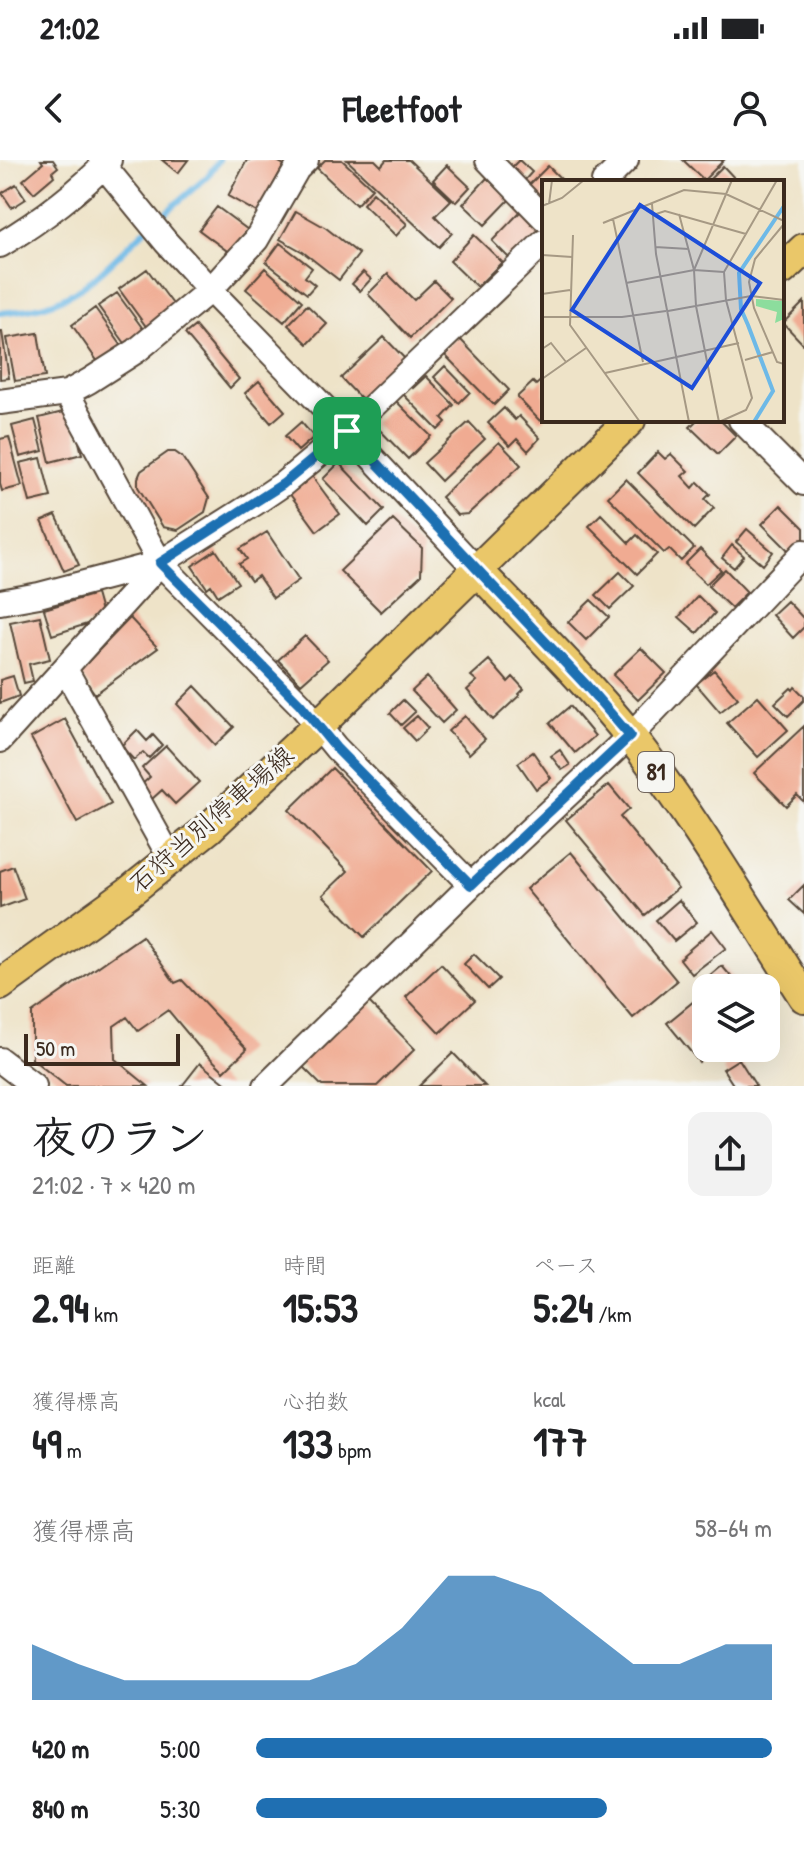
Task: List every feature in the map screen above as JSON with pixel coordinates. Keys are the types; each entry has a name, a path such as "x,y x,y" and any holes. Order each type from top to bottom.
{"main road":[{"path":"784,268 804,249"},
{"name":"石狩当別停車場線","path":"2,980 129,892 208,829 318,726 628,422"},
{"name":"81","path":"477,570 630,736 679,803 804,997"}],"street":[{"path":"0,402 67,393 136,351 210,290 256,240 297,169 306,160"},
{"path":"488,160 542,216"},
{"path":"606,180 626,160"},
{"path":"0,245 63,203 105,162 166,242 477,570"},
{"path":"0,740 160,563 283,484 347,431 542,244"},
{"path":"67,393 160,563 300,704 336,748 471,885"},
{"path":"743,422 804,483"},
{"path":"266,1086 471,885 630,736 804,552"},
{"path":"0,602 53,592 160,563"},
{"path":"65,669 171,859"},
{"path":"0,1060 34,1086"}],"building":[{"path":"41,160 53,160 58,167 52,172 54,176 34,193 23,180 43,163"},
{"path":"162,160 188,160 178,173"},
{"path":"247,160 275,160 284,165 258,213 228,196"},
{"path":"325,160 342,160 372,188 356,205 317,168"},
{"path":"347,160 375,160 381,166 386,160 409,160 451,200 435,216 452,233 439,247"},
{"path":"519,160 532,172 524,181 511,168"},
{"path":"683,160 724,160 704,180"},
{"path":"447,165 470,187 456,202 433,180"},
{"path":"548,166 562,180 542,180 542,202 527,187"},
{"path":"723,166 736,180 709,180"},
{"path":"487,178 510,199 485,225 463,204"},
{"path":"16,184 26,199 12,208 2,193"},
{"path":"373,192 407,224 396,236 363,204"},
{"path":"217,207 248,230 230,253 199,230"},
{"path":"296,211 326,228 359,254 339,280 303,252 280,239"},
{"path":"521,211 542,231 514,263 492,241"},
{"path":"474,235 502,262 477,287 450,261"},
{"path":"280,243 312,268 305,277 315,285 307,294 266,262"},
{"path":"265,268 302,301 284,322 246,289"},
{"path":"147,269 178,311 150,332 119,289"},
{"path":"363,272 371,279 360,291 352,284"},
{"path":"388,274 414,300 434,281 451,298 410,338 368,294"},
{"path":"117,293 146,333 127,346 98,306"},
{"path":"804,302 804,345 784,324"},
{"path":"307,305 327,324 308,344 288,325"},
{"path":"95,308 126,352 103,369 72,325"},
{"path":"195,326 239,379 230,388 185,334"},
{"path":"0,332 9,378 0,379"},
{"path":"38,333 45,377 15,381 7,338"},
{"path":"384,337 408,362 365,403 341,378"},
{"path":"458,337 509,390 494,405 442,352"},
{"path":"445,366 470,392 459,403 434,377"},
{"path":"426,376 454,405 442,418 446,422 438,430 402,393"},
{"path":"542,380 540,421 517,397 533,382 536,385"},
{"path":"259,381 285,411 271,423 245,393"},
{"path":"396,401 431,436 408,459 373,423"},
{"path":"504,408 515,420 519,416 540,438 528,451 517,439 510,446 488,423"},
{"path":"71,410 82,454 50,462 39,418"},
{"path":"35,420 43,451 20,457 12,426"},
{"path":"301,422 314,437 298,451 285,436"},
{"path":"469,422 485,439 441,481 424,463"},
{"path":"695,422 722,422 736,436 718,454 690,427"},
{"path":"9,437 22,486 2,491 0,439"},
{"path":"499,442 521,465 468,514 457,515 441,497"},
{"path":"168,452 182,457 209,498 205,512 178,530 163,527 138,487 141,471"},
{"path":"658,452 665,459 671,454 688,471 682,476 693,488 698,482 710,494 705,499 714,508 694,529 638,473"},
{"path":"41,458 51,497 30,502 20,463"},
{"path":"339,463 384,510 368,526 323,479"},
{"path":"312,476 340,514 317,531 289,493"},
{"path":"626,479 694,548 681,561 669,549 664,553 608,497"},
{"path":"781,505 804,528 804,542 792,554 762,524"},
{"path":"601,514 629,543 637,535 657,554 637,574 589,526"},
{"path":"56,515 79,565 64,571 42,521"},
{"path":"393,520 422,548 421,575 381,612 340,571"},
{"path":"747,529 773,552 763,565 736,542"},
{"path":"267,532 299,580 273,598 258,576 251,581 239,564 247,559 240,549"},
{"path":"732,545 744,556 734,568 722,558"},
{"path":"700,549 721,570 706,584 685,564"},
{"path":"216,550 238,583 218,596 211,585 207,588 192,566"},
{"path":"725,569 747,592 731,608 708,586"},
{"path":"620,572 634,586 610,609 596,595"},
{"path":"96,594 103,619 52,635 44,609"},
{"path":"698,596 715,613 697,633 679,617"},
{"path":"591,600 609,617 586,640 568,622"},
{"path":"787,601 804,619 804,627 793,638 772,615"},
{"path":"40,616 50,659 29,664 33,681 24,683 10,622"},
{"path":"130,618 158,648 95,694 79,671"},
{"path":"305,636 328,660 301,684 278,660"},
{"path":"641,648 666,673 638,700 613,675"},
{"path":"489,660 508,682 513,677 524,689 493,720 467,690 477,681 471,676"},
{"path":"714,670 738,698 720,712 696,684"},
{"path":"13,676 19,696 0,703 0,680"},
{"path":"427,677 456,710 442,723 412,691"},
{"path":"195,686 234,727 215,745 177,704"},
{"path":"795,687 804,700 788,716 775,703"},
{"path":"758,696 788,730 758,757 727,723"},
{"path":"403,700 415,712 401,725 390,713"},
{"path":"570,706 595,736 575,753 550,723"},
{"path":"417,716 428,728 415,741 403,728"},
{"path":"465,716 485,739 469,754 448,731"},
{"path":"65,719 111,804 77,823 31,738"},
{"path":"804,726 804,802 797,795 786,806 754,773"},
{"path":"137,730 147,741 153,735 162,745 149,758 143,752 134,760 121,746"},
{"path":"166,746 199,782 175,804 162,790 152,799 140,786 150,777 142,768"},
{"path":"560,750 570,765 562,770 551,756"},
{"path":"533,752 551,778 536,789 518,763"},
{"path":"332,768 432,871 364,937 323,895 348,871 289,810"},
{"path":"609,785 629,809 620,817 678,888 645,915 566,820"},
{"path":"571,852 677,981 633,1018 526,889"},
{"path":"13,866 25,899 0,908 0,871"},
{"path":"804,885 804,914 789,900"},
{"path":"679,900 697,922 674,941 656,920"},
{"path":"712,930 726,948 692,974 680,959"},
{"path":"142,936 175,983 182,980 247,1049 224,1071 168,1010 138,1031 127,1017 114,1026 115,1059 148,1086 66,1086 32,1059 32,1013"},
{"path":"474,954 499,979 488,989 464,964"},
{"path":"441,964 475,1000 440,1033 406,997"},
{"path":"722,966 729,974 712,974"},
{"path":"364,997 415,1049 377,1086 322,1086 297,1061"},
{"path":"692,1003 692,1053 667,1023"},
{"path":"453,1053 485,1086 419,1086"},
{"path":"734,1062 741,1062 756,1086 734,1086 723,1069"},
{"path":"200,1063 229,1086 182,1086"}],"waterway":[{"path":"157,220 207,177 219,160"},
{"path":"0,313 39,307 73,292 107,266 148,227"}],"route":[{"path":"347,431 586,685 630,736 471,885 336,748 300,704 160,563 283,484 347,431"}]}
